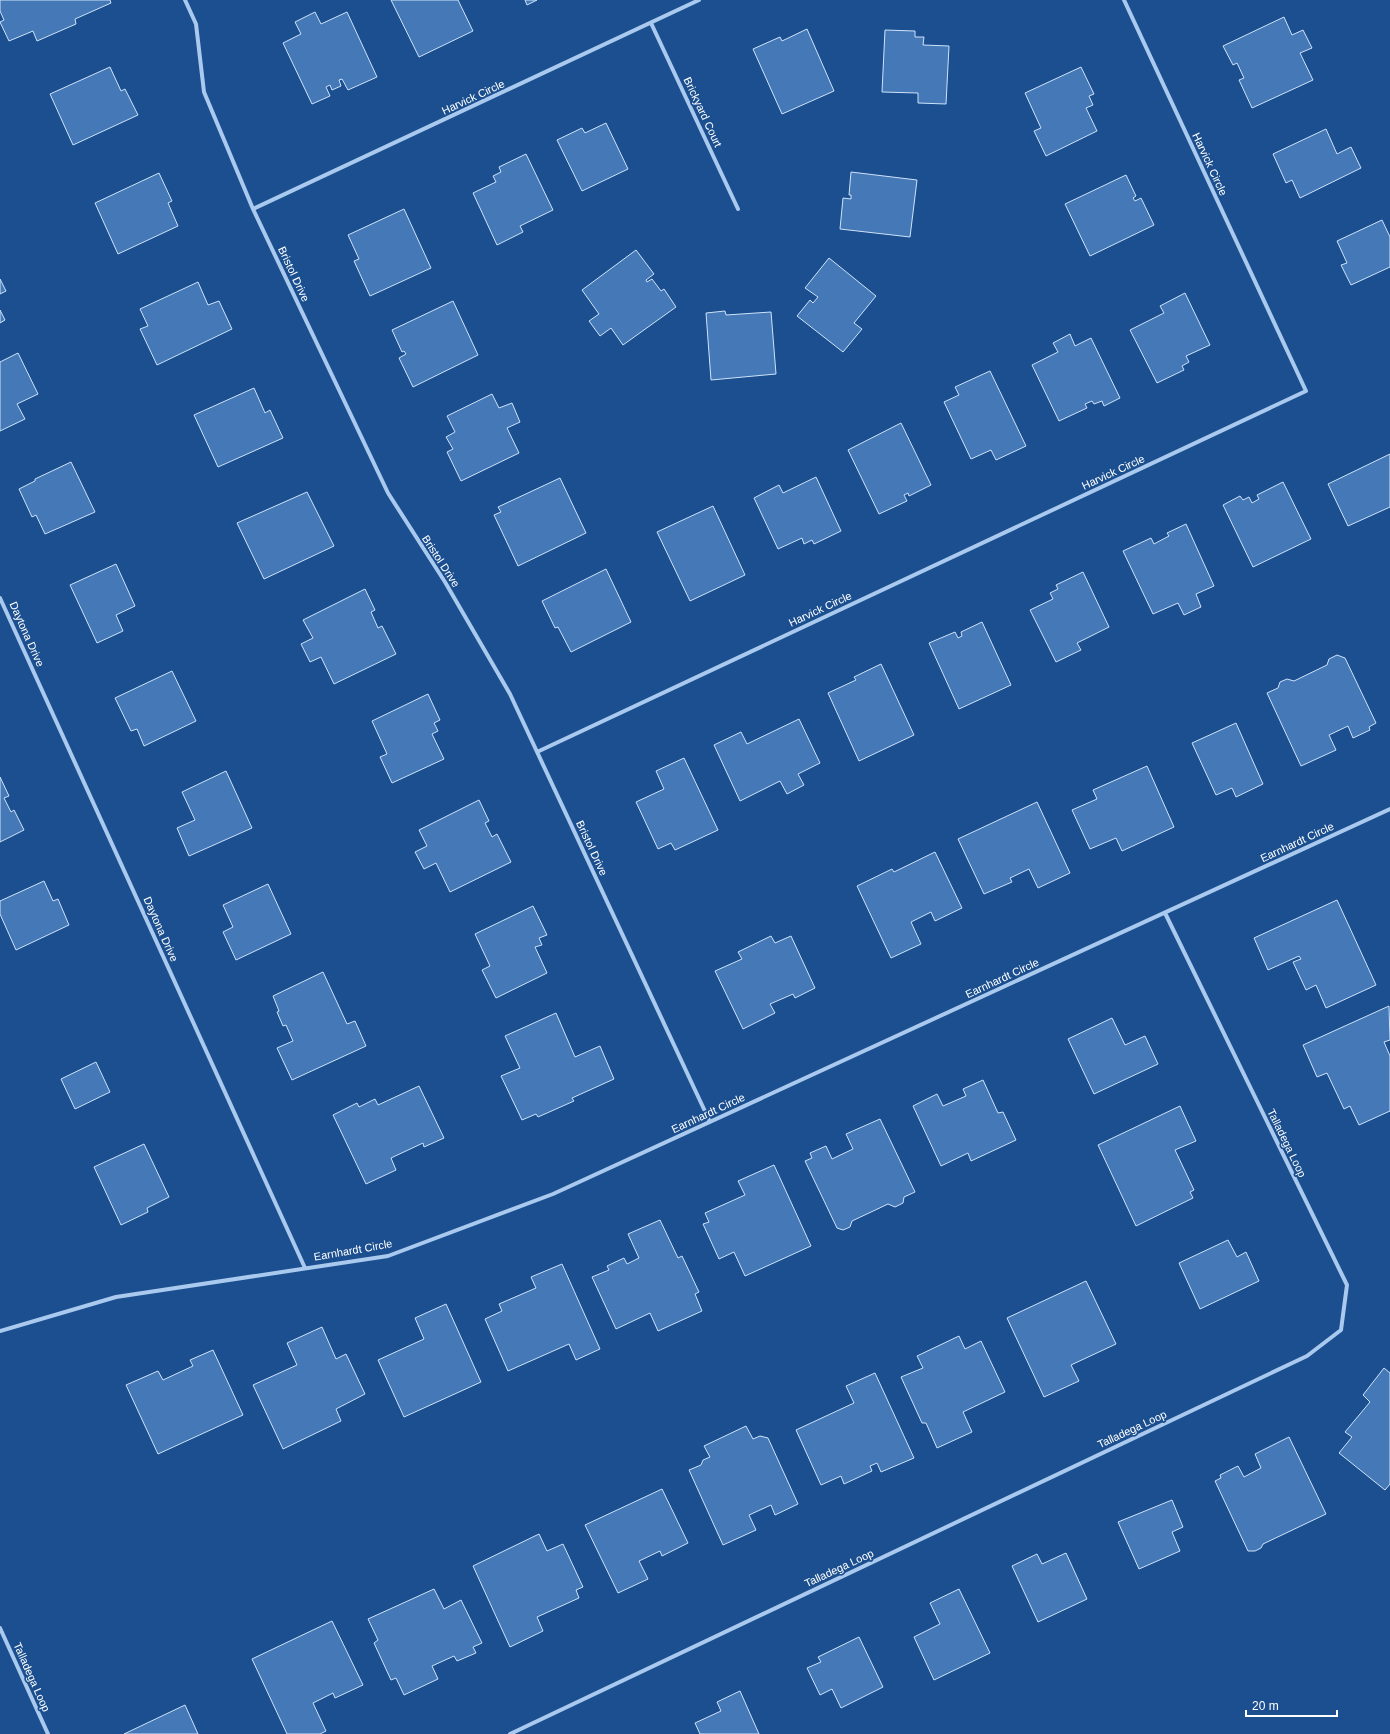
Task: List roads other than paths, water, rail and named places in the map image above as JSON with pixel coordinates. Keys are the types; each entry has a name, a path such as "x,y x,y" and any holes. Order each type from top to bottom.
{"street":[{"name":"Bristol Drive","path":"185,0 196,24 204,92 237,173 388,493 445,582 510,694 710,1122"},
{"name":"Harvick Circle","path":"254,209 699,0"},
{"name":"Harvick Circle","path":"537,752 1306,391 1124,0"},
{"name":"Brickyard Court","path":"651,23 738,209"},
{"name":"Daytona Drive","path":"0,598 305,1268"},
{"name":"Earnhardt Circle","path":"0,1331 116,1297 388,1256 553,1194 1390,809"},
{"name":"Talladega Loop","path":"510,1734 1307,1356 1341,1330 1346,1285 1165,913"},
{"name":"Talladega Loop","path":"0,1628 48,1734"}]}
